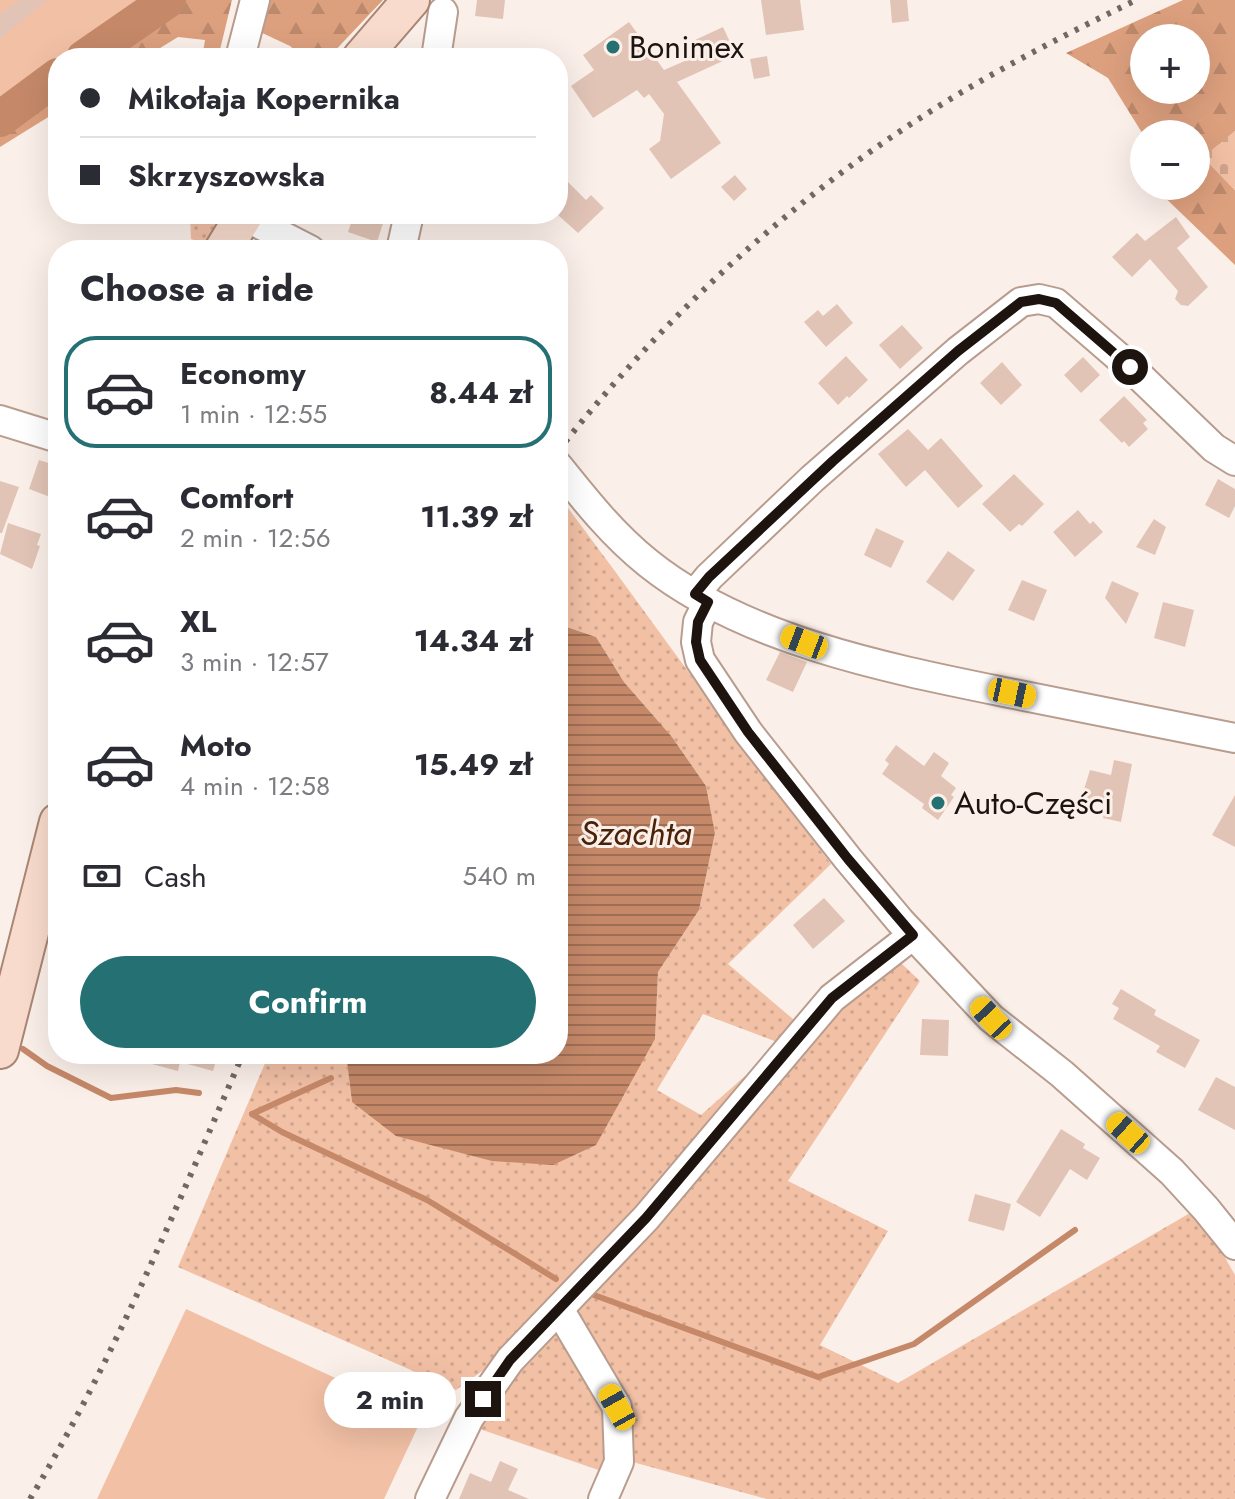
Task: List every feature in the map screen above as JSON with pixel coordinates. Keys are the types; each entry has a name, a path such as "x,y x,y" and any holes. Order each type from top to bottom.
{"main road":[{"path":"374,48 427,6"},
{"path":"0,1050 48,861"}],"street":[{"path":"243,48 255,0"},
{"path":"427,6 434,48"},
{"path":"260,224 291,240"},
{"path":"1235,461 1214,448 1130,367 1056,303 1039,299 1021,302 958,351 812,479 709,577 701,598 696,642 700,660 748,732 848,859 913,935 991,1018 1062,1074 1172,1172 1235,1245"},
{"path":"0,420 48,435"},
{"path":"568,478 620,538 649,563 701,598 762,625 849,657 922,675 1235,738"},
{"path":"430,1499 469,1418 510,1360 646,1218 832,998 913,935"},
{"path":"559,1309 617,1407 619,1462 603,1499"}],"green space":[{"path":"0,0 153,0 83,48 48,48 48,74 0,111"},
{"path":"161,0 232,0 220,48 204,48 205,40 178,37 160,48 91,48"},
{"path":"267,0 383,0 337,48 292,48 258,31"},
{"path":"1183,0 1235,0 1235,131 1210,153 1210,120 1134,120 1108,78 1066,53 1130,24 1130,104 1210,104 1210,24 1130,24"},
{"path":"48,78 48,117 0,147 0,113"},
{"path":"1235,131 1235,190 1210,164 1210,151"},
{"path":"1210,164 1235,190 1235,265 1168,200 1210,200"},
{"path":"190,224 215,224 213,240 191,239"},
{"path":"568,508 831,864 728,964 800,1025 785,1045 703,1014 657,1090 701,1115 745,1076 755,1081 503,1356 456,1390 178,1267 265,1064 347,1064 352,1102 535,1064 568,1064 568,1057 655,1039 658,972 699,910 715,833 706,786 672,737 624,682 596,637 568,627"},
{"path":"902,964 920,981 788,1181 888,1231 820,1345 898,1383 1190,1213 1235,1275 1235,1499 767,1499 629,1461 609,1366 576,1310 838,1005"},
{"path":"186,1309 422,1418 384,1499 97,1499"},
{"path":"554,1325 612,1412 607,1473 477,1428 517,1366"}],"water":[{"name":"Szachta","path":"568,627 596,637 624,682 672,737 706,786 715,833 699,910 658,972 655,1039 596,1145 553,1165 492,1161 396,1136 352,1102 347,1064 568,1064"}],"building":[{"path":"19,0 47,0 0,39 0,15"},
{"path":"477,0 505,0 503,19 475,16"},
{"path":"761,0 800,0 804,30 766,35"},
{"path":"890,0 907,0 909,21 892,23"},
{"path":"629,22 664,70 701,54 695,40 723,27 736,55 677,82 721,143 671,179 649,149 660,141 664,114 649,94 644,98 637,90 593,118 571,86 594,70 583,55"},
{"path":"767,56 770,76 754,79 750,59"},
{"path":"735,175 747,189 734,201 721,187"},
{"path":"568,182 586,200 591,195 604,208 578,233 568,224"},
{"path":"1176,217 1190,237 1177,248 1208,287 1188,306 1181,305 1175,299 1178,291 1150,259 1132,277 1112,257 1137,233 1145,241"},
{"path":"351,224 383,224 378,240 348,232"},
{"path":"837,304 853,323 826,347 804,322 818,310 823,316"},
{"path":"902,325 923,348 900,369 879,345"},
{"path":"846,356 868,380 838,405 818,383"},
{"path":"1083,357 1100,375 1081,393 1064,375"},
{"path":"1002,362 1022,385 1001,405 980,383"},
{"path":"1124,396 1147,420 1143,423 1148,429 1129,447 1099,420"},
{"path":"908,429 928,450 941,438 983,486 958,508 925,470 906,487 878,454"},
{"path":"39,460 48,463 48,496 29,489"},
{"path":"1014,474 1044,504 1022,526 1019,524 1010,532 982,504"},
{"path":"1218,479 1235,489 1235,506 1229,518 1205,505"},
{"path":"0,481 19,487 2,533 0,533"},
{"path":"1078,510 1090,524 1093,521 1103,532 1075,557 1053,532"},
{"path":"1154,519 1166,527 1155,555 1136,547"},
{"path":"8,523 41,534 32,569 0,554"},
{"path":"876,528 904,541 891,568 864,555"},
{"path":"948,551 975,570 953,601 926,582"},
{"path":"1022,580 1047,590 1034,621 1008,610"},
{"path":"1112,581 1139,593 1126,624 1105,598"},
{"path":"1163,602 1194,610 1185,647 1154,638"},
{"path":"780,652 807,662 793,692 766,680"},
{"path":"896,745 924,766 934,752 949,763 941,776 956,788 951,795 954,797 938,820 922,808 924,804 882,774 889,764 885,760"},
{"path":"1114,760 1132,764 1121,822 1103,818 1106,804 1081,799 1090,770 1111,775"},
{"path":"1235,795 1235,847 1212,835"},
{"path":"824,898 845,921 813,949 793,925"},
{"path":"1121,989 1156,1010 1154,1015 1200,1040 1185,1068 1156,1052 1160,1046 1113,1019 1119,1008 1112,1004"},
{"path":"922,1019 949,1020 948,1056 920,1055"},
{"path":"152,1064 180,1064 178,1071"},
{"path":"187,1064 215,1064 213,1071"},
{"path":"1216,1077 1235,1087 1235,1130 1198,1110"},
{"path":"1061,1129 1100,1158 1087,1180 1070,1169 1040,1217 1016,1202"},
{"path":"975,1194 1011,1204 1004,1231 968,1221"},
{"path":"500,1461 518,1469 508,1490 529,1499 459,1499 470,1473 491,1482"}],"waterway":[{"path":"98,48 168,0"},
{"path":"0,119 48,83"},
{"path":"23,1049 47,1066 111,1098 176,1090 199,1093"},
{"path":"252,1114 331,1078"},
{"path":"252,1114 282,1132 427,1200 556,1279"},
{"path":"594,1295 818,1377 914,1344 1075,1230"}],"railway":[{"path":"568,439 683,310 729,266 825,185 953,97 1136,0"},
{"path":"30,1499 117,1336 239,1064"}],"place":[{"name":"Bonimex","path":"613,47"},
{"name":"Auto-Części","path":"938,803"}],"route":[{"path":"483,1399 510,1360 646,1218 832,998 913,935 848,859 748,732 700,660 696,642 698,622 708,602 695,594 812,479 958,351 1021,302 1039,299 1056,303 1130,367"}]}
